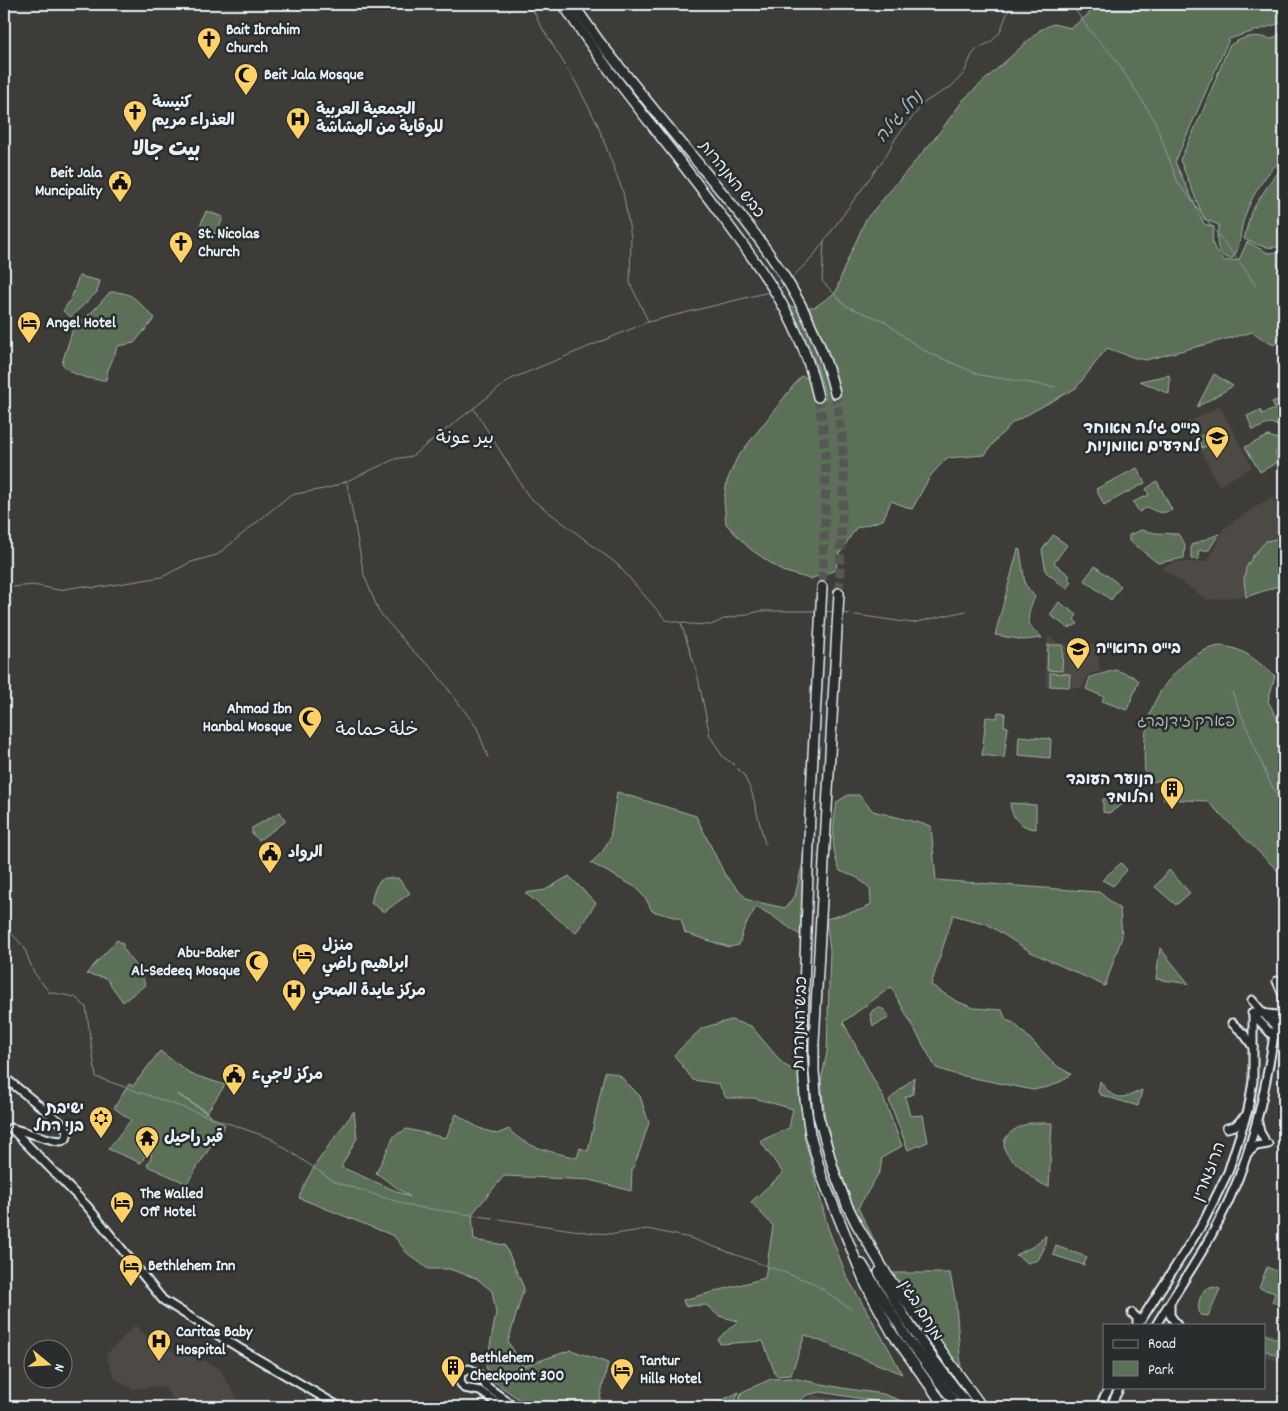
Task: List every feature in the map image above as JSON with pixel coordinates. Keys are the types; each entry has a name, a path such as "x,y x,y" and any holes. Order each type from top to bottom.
{"highway":[{"name":"כביש המנהרות","path":"563,4 594,51 746,248 778,295 798,335 818,397"},
{"name":"כביש המנהרות","path":"573,4 599,41 748,224 787,279 812,325 829,371 834,392"},
{"name":"כביש המנהרות","path":"822,587 809,837 802,1074 810,1134 818,1163 866,1285 903,1350 944,1407"},
{"name":"כביש המנהרות","path":"839,593 819,932 814,1071 818,1116 834,1171 856,1225 894,1285 982,1407"},
{"name":"מנחם בגין","path":"856,1225 880,1275 899,1308 939,1367 970,1407"},
{"name":"מנחם בגין","path":"842,1226 872,1280 908,1338 958,1407"}],"main road":[{"path":"1277,980 1284,997"},
{"path":"1252,1000 1276,1030"},
{"path":"1252,1013 1281,1015"},
{"path":"1252,1013 1276,1030"},
{"name":"הרוזמרין","path":"1138,1324 1211,1208 1228,1172 1248,1110 1254,1074 1254,1026 1252,1013"},
{"name":"הרוזמרין","path":"1157,1324 1224,1210 1247,1154 1281,1015"},
{"path":"1232,1023 1244,1034 1253,1047"},
{"path":"1254,1026 1276,1030"},
{"path":"4,1077 67,1128 68,1134 66,1139 57,1141 11,1128 86,1206 163,1300 239,1348 340,1407"},
{"path":"1227,1128 1238,1124 1248,1110"},
{"path":"1247,1154 1256,1146 1266,1141 1260,1132 1257,1119"},
{"path":"1172,1298 1169,1312 1175,1324"},
{"path":"1132,1313 1137,1318 1137,1324"},
{"path":"503,1407 480,1392 466,1389 461,1385 459,1379 461,1373 466,1369 473,1369 478,1373 486,1386 515,1407"},
{"path":"472,1389 477,1386 480,1379"},
{"path":"1100,1407 1110,1388"},
{"path":"1110,1407 1120,1388"}],"shaded area":[{"path":"1220,406 1252,467 1219,486 1186,423"},
{"path":"1272,497 1284,513 1284,538 1268,544 1246,596 1207,600 1161,568 1174,562 1205,562 1212,553 1223,529"},
{"path":"1048,636 1058,643 1071,645 1097,644 1100,672 1089,674 1082,688 1046,687 1045,656"},
{"path":"1284,1321 1284,1364 1266,1357 1266,1332 1277,1336"},
{"name":"Caritas Baby Hospital","path":"135,1325 150,1340 174,1352 196,1356 221,1369 240,1403 234,1407 180,1407 163,1386 132,1389 114,1378 106,1355"},
{"path":"813,1395 879,1405 883,1407 795,1407"}],"green space":[{"path":"1089,4 1284,4 1284,22 1229,39 1175,162 1204,224 1214,227 1212,238 1214,246 1225,261 1239,260 1247,242 1268,253 1284,252 1284,334 1274,345 1253,332 1146,360 1107,348 1076,388 1012,423 985,455 947,458 931,475 912,509 891,501 883,520 856,528 838,556 836,570 810,579 782,571 749,548 726,524 724,500 727,481 737,458 801,376 808,378 815,401 826,398 817,366 787,307 815,307 836,292 844,268 866,219 936,137 964,99 1040,30 1053,24 1071,28 1090,13"},
{"path":"1284,32 1284,158 1264,180 1248,207 1238,247 1232,259 1222,255 1219,251 1217,236 1219,225 1204,219 1180,160 1202,113 1229,46 1244,38 1254,36 1271,39"},
{"path":"1284,167 1284,245 1269,247 1244,239 1251,212 1272,179"},
{"path":"206,211 223,217 217,234 199,229"},
{"path":"79,276 100,281 97,292 71,317 63,311 71,299"},
{"path":"110,292 119,292 131,296 155,318 134,343 118,346 106,380 76,374 62,363 73,329"},
{"path":"1214,374 1233,386 1197,407"},
{"path":"1169,375 1169,394 1140,381"},
{"path":"1277,400 1281,413 1284,412 1284,429 1271,423 1253,430 1247,416 1260,410 1262,414 1275,409 1272,402"},
{"path":"1215,429 1220,439 1202,448 1197,438"},
{"path":"1268,436 1278,439 1282,449 1275,453 1278,462 1260,472 1245,447"},
{"path":"1137,468 1145,483 1104,505 1096,489"},
{"path":"1157,481 1172,510 1160,512 1148,507 1139,512 1133,502 1149,495 1146,489"},
{"path":"1141,530 1178,534 1185,544 1184,558 1158,563 1129,541 1129,535"},
{"path":"1219,534 1209,550 1198,551 1199,559 1191,559 1191,545"},
{"path":"1053,535 1067,545 1054,563 1070,576 1068,579 1072,582 1067,589 1046,572 1042,550"},
{"path":"1282,538 1284,546 1279,551 1277,574 1283,576 1284,584 1246,597 1244,580 1246,568 1253,556 1266,541"},
{"path":"1018,549 1020,550 1025,584 1035,597 1029,613 1030,625 1042,638 1024,640 995,635"},
{"path":"1095,566 1121,586 1111,600 1084,580"},
{"path":"1059,602 1077,615 1074,619 1078,624 1068,628 1050,615"},
{"path":"1048,645 1063,645 1062,671 1047,670"},
{"name":"פארק זידנברג","path":"1219,646 1243,652 1275,676 1268,701 1284,732 1284,877 1207,801 1164,799 1160,780 1146,784 1145,736 1152,708 1159,694 1168,681 1188,661 1202,651"},
{"path":"1116,670 1139,681 1127,710 1102,701 1104,697 1086,689 1090,677"},
{"path":"1050,673 1070,674 1069,687 1050,686"},
{"path":"998,712 1005,713 1004,726 1008,727 1004,758 982,755 986,717 997,718"},
{"path":"1019,736 1051,739 1050,758 1018,755"},
{"path":"617,792 696,816 725,875 748,900 785,908 795,896 805,853 800,935 756,907 744,928 739,945 729,947 685,933 681,919 652,911 637,888 591,863 603,851 610,838"},
{"path":"848,795 859,795 873,811 931,826 936,880 1099,892 1120,909 1122,937 1105,986 1031,952 987,924 953,915 931,985 956,1001 974,1008 1002,1010 1006,1020 1014,1023 1057,1066 1071,1074 1062,1081 1048,1087 1033,1090 954,1074 936,1068 891,987 843,1022 883,1097 902,1146 882,1158 880,1171 858,1208 891,1273 950,1273 956,1304 962,1381 898,1299 855,1211 837,1162 825,1119 821,1081 827,1052 830,950 826,919 863,909 871,904 870,888 856,877 840,871 835,854 834,829 837,802"},
{"path":"1103,799 1112,799 1123,804 1109,813 1103,812"},
{"path":"1010,803 1036,805 1036,829 1026,827 1015,818"},
{"path":"280,812 286,821 259,840 252,834 252,828"},
{"path":"1121,863 1127,870 1113,886 1102,880"},
{"path":"1169,870 1190,893 1176,905 1155,887"},
{"path":"569,876 596,903 576,933 525,893 545,890"},
{"path":"385,878 398,878 410,893 384,912 371,903 377,885"},
{"path":"117,940 123,944 123,948 141,973 145,985 123,1002 106,978 86,974"},
{"path":"1160,948 1189,984 1156,979"},
{"path":"877,1008 885,1011 889,1018 873,1026 870,1014"},
{"path":"731,1020 751,1026 784,1065 798,1072 805,1140 828,1228 847,1277 902,1374 805,1335 791,1375 776,1376 763,1341 720,1344 718,1339 738,1321 719,1316 706,1305 685,1306 683,1300 765,1278 773,1226 751,1202 783,1173 760,1141 789,1128 793,1109 754,1098 726,1098 719,1084 693,1080 674,1055 702,1028"},
{"path":"160,1051 191,1074 225,1085 207,1112 177,1094 225,1125 185,1186 183,1182 147,1166 152,1155 147,1152 141,1163 108,1149 131,1120 114,1108 129,1084 133,1086"},
{"path":"605,1071 619,1075 640,1096 649,1123 632,1170 631,1191 590,1180 504,1176 472,1214 474,1240 505,1245 524,1288 508,1342 524,1366 571,1350 608,1363 598,1407 530,1407 493,1381 486,1367 496,1313 492,1291 476,1278 449,1269 428,1269 407,1253 394,1236 299,1198 309,1175 354,1111 357,1138 341,1167 410,1197 376,1173 394,1136 407,1129 446,1138 456,1114 479,1128 497,1134 509,1129 531,1145 577,1158 580,1148 588,1151"},
{"path":"914,1077 913,1094 905,1097 910,1116 923,1115 928,1142 908,1150 889,1100"},
{"path":"1100,1081 1105,1088 1118,1097 1129,1096 1142,1090 1138,1106 1101,1095 1098,1092"},
{"path":"1030,1123 1052,1123 1049,1187 1037,1181 1013,1161 1004,1148 1004,1143 1009,1134 1019,1127"},
{"path":"1046,1236 1044,1249 1038,1260 1028,1263 1016,1255 1034,1246"},
{"path":"1056,1246 1087,1257 1084,1265 1053,1255"},
{"path":"1267,1267 1284,1274 1284,1306 1272,1302 1275,1293 1259,1288"},
{"path":"1215,1287 1220,1289 1208,1316 1200,1315 1199,1301 1201,1295 1205,1289"},
{"path":"1266,1335 1281,1341 1276,1355 1266,1351"},
{"path":"792,1378 883,1394 918,1407 891,1407 881,1402 821,1392 807,1395 793,1407 736,1407 742,1392 771,1379"},
{"path":"739,1392 733,1407 708,1407"}],"waterway":[{"path":"531,4 538,21 576,83 597,123 623,192 631,237 630,283 648,321"},
{"name":"נחל גילה","path":"791,278 812,258 885,157 897,136 925,102 952,86 964,73 972,55 978,48 991,42 1000,32 1009,9 1013,4"},
{"path":"1071,4 1090,31 1114,57 1154,119 1178,183 1256,286"},
{"path":"824,241 822,281 846,306 884,321 925,351 980,375 1055,387"},
{"path":"778,290 784,285"},
{"path":"13,587 33,585 59,590 83,586 94,588 162,577 191,562 217,555 290,495 329,488 395,459 412,456 511,379 648,322 769,292"},
{"path":"474,409 529,497 617,564 666,620 711,625 724,619 761,611 818,611"},
{"path":"347,483 364,575 379,612 412,650 432,668 452,694 477,728 488,757"},
{"path":"824,611 835,612"},
{"path":"842,613 912,623 966,611"},
{"path":"681,623 697,673 710,736 723,757 744,775 752,793 765,844"},
{"path":"1232,692 1269,781 1284,807"},
{"path":"4,925 24,947 33,971 49,992 75,997 86,1007 96,1077 270,1138 335,1182 411,1206 593,1233 615,1234 647,1229 690,1238 813,1283 851,1309"}],"tunnel":[{"path":"835,393 842,437 844,476 839,593"},
{"path":"818,397 826,468 822,587"}],"place":[{"name":"Bait Ibrahim Church","path":"209,60"},
{"name":"Beit Jala Mosque","path":"246,96"},
{"name":"كنيسة العذراء مريم","path":"135,133"},
{"name":"الجمعية العربية للوقاية من الهشاشة","path":"298,140"},
{"name":"Beit Jala Muncipality","path":"120,203"},
{"name":"St. Nicolas Church","path":"181,264"},
{"name":"Angel Hotel","path":"29,344"},
{"name":"בי\"ס גילה מאוחד למדעים ואומניות","path":"1217,459"},
{"name":"בי\"ס הרוא\"ה","path":"1078,670"},
{"name":"Ahmad Ibn Hanbal Mosque","path":"310,739"},
{"name":"הנוער העובד והלומד","path":"1172,810"},
{"name":"الرواد","path":"270,874"},
{"name":"منزل ابراهيم راضي","path":"304,976"},
{"name":"Abu-Baker Al-Sedeeq Mosque","path":"257,983"},
{"name":"مركز عايدة الصحي","path":"294,1012"},
{"name":"مركز لاجيء","path":"234,1096"},
{"name":"ישיבת בני רחל","path":"101,1139"},
{"name":"قبر راحيل","path":"147,1159"},
{"name":"The Walled Off Hotel","path":"122,1224"},
{"name":"Bethlehem Inn","path":"131,1287"},
{"name":"Caritas Baby Hospital","path":"159,1362"},
{"name":"Bethlehem Checkpoint 300","path":"453,1388"},
{"name":"Tantur Hills Hotel","path":"622,1391"}],"district":[{"name":"بيت جالا","path":"166,151"},
{"name":"بير عونة","path":"465,439"},
{"name":"خلة حمامة","path":"377,731"}]}
